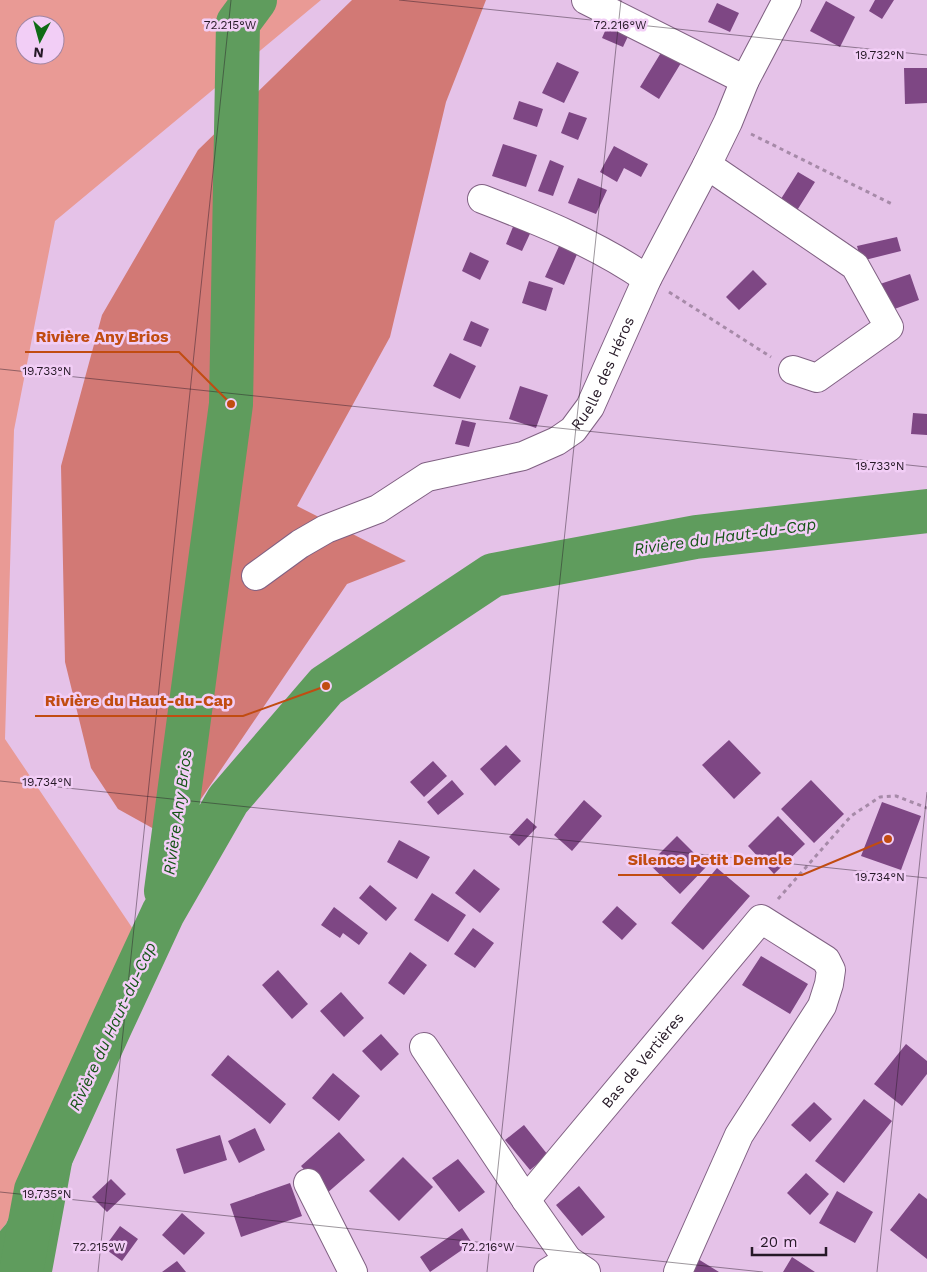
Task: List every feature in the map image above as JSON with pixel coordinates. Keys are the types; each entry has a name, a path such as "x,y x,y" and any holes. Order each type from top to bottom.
{"street":[{"path":"586,0 745,80"},
{"name":"Ruelle des Héros","path":"256,576 300,544 326,529 378,509 427,477 523,456 557,442 573,430 590,407 647,279 707,165 728,122 745,80 787,0"},
{"path":"707,165 854,266 889,327 817,378 793,370"},
{"path":"482,199 548,225 626,264 647,279"},
{"path":"678,1272 739,1135 822,1006 829,984 831,970 826,960 761,918"},
{"name":"Bas de Vertières","path":"526,1200 761,918"},
{"path":"424,1047 526,1200 567,1268"},
{"path":"308,1183 353,1272"}],"path":[{"path":"728,122 894,205"},
{"path":"647,279 793,370"},
{"path":"761,918 851,816 880,797 896,796 927,808"}],"shaded area":[{"path":"0,0 321,0 55,221 14,430 5,739 133,929 130,978 6,1224 0,1231"},
{"path":"352,0 486,0 446,102 390,337 297,506 406,561 347,584 184,824 154,829 118,809 91,768 65,662 61,466 102,315 198,150"},
{"path":"43,1148 73,1158 52,1272 0,1272 0,1231 6,1224"}],"building":[{"path":"875,0 894,0 882,19 869,11"},
{"path":"826,1 855,17 840,47 810,31"},
{"path":"717,3 739,13 730,32 708,22"},
{"path":"609,22 630,32 623,47 602,38"},
{"path":"662,51 681,63 659,99 640,87"},
{"path":"557,62 579,72 564,103 542,93"},
{"path":"904,68 927,68 927,103 905,104"},
{"path":"519,101 543,109 537,127 513,119"},
{"path":"569,112 587,118 578,140 561,133"},
{"path":"503,144 537,155 526,187 492,176"},
{"path":"614,146 648,164 641,177 624,168 617,182 600,172"},
{"path":"550,160 564,166 553,196 538,191"},
{"path":"798,172 815,182 796,212 779,202"},
{"path":"578,178 607,190 596,214 568,203"},
{"path":"517,217 534,225 522,251 506,244"},
{"path":"897,237 901,251 861,261 857,246"},
{"path":"560,244 578,252 564,285 545,277"},
{"path":"470,252 489,261 480,280 462,271"},
{"path":"753,270 767,284 739,310 726,297"},
{"path":"910,274 919,300 889,311 880,284"},
{"path":"529,281 553,288 546,311 522,303"},
{"path":"471,321 489,329 481,347 463,340"},
{"path":"450,353 476,366 460,399 433,386"},
{"path":"520,386 548,395 536,428 509,419"},
{"path":"913,413 927,414 927,435 911,434"},
{"path":"462,420 476,423 469,447 455,444"},
{"path":"729,740 761,773 734,799 702,765"},
{"path":"506,745 521,761 495,786 480,769"},
{"path":"433,761 447,776 424,797 410,782"},
{"path":"452,780 464,794 438,815 427,802"},
{"path":"811,780 844,814 814,843 781,809"},
{"path":"584,800 602,816 572,851 554,835"},
{"path":"882,802 921,816 901,870 861,856"},
{"path":"778,816 805,844 774,874 748,846"},
{"path":"527,818 537,827 519,846 509,837"},
{"path":"677,836 707,866 680,894 649,864"},
{"path":"399,840 430,857 417,879 387,862"},
{"path":"717,868 750,896 703,950 671,923"},
{"path":"474,869 500,889 480,913 455,893"},
{"path":"370,885 397,908 386,921 359,898"},
{"path":"432,893 466,915 448,942 414,920"},
{"path":"617,906 637,924 622,940 602,922"},
{"path":"334,907 368,933 359,945 343,933 340,938 321,925"},
{"path":"473,928 494,943 475,968 454,954"},
{"path":"410,952 427,965 404,995 388,983"},
{"path":"761,956 808,984 790,1014 742,985"},
{"path":"278,970 308,1004 292,1019 262,985"},
{"path":"341,992 364,1018 344,1037 320,1011"},
{"path":"381,1034 399,1054 381,1071 362,1051"},
{"path":"906,1044 927,1061 927,1074 902,1106 874,1084"},
{"path":"228,1055 286,1104 270,1124 211,1075"},
{"path":"333,1073 360,1096 339,1121 312,1098"},
{"path":"864,1099 892,1121 844,1183 815,1161"},
{"path":"814,1102 832,1119 810,1142 791,1125"},
{"path":"524,1125 548,1155 530,1170 505,1140"},
{"path":"255,1128 265,1150 239,1163 228,1141"},
{"path":"339,1132 365,1160 326,1194 301,1166"},
{"path":"220,1135 227,1160 184,1174 176,1149"},
{"path":"403,1157 433,1187 399,1221 369,1191"},
{"path":"458,1159 485,1192 459,1212 432,1178"},
{"path":"806,1173 829,1194 810,1215 787,1193"},
{"path":"111,1179 126,1194 107,1212 92,1197"},
{"path":"290,1183 302,1216 241,1237 230,1204"},
{"path":"579,1186 605,1217 582,1236 556,1205"},
{"path":"837,1191 873,1212 855,1243 819,1223"},
{"path":"919,1193 927,1199 927,1259 890,1230"},
{"path":"182,1213 205,1233 184,1255 162,1235"},
{"path":"120,1226 138,1239 122,1261 104,1248"},
{"path":"462,1228 472,1243 430,1272 420,1257"},
{"path":"792,1257 815,1272 783,1272"},
{"path":"698,1259 719,1272 690,1272"},
{"path":"177,1261 186,1272 162,1272"}],"waterway":[{"name":"Rivière Any Brios","path":"166,891 231,404 238,23 255,0"},
{"name":"Rivière du Haut-du-Cap","path":"21,1272 36,1190 163,913 228,800 326,686 493,575 696,537 927,511"}],"place":[{"name":"Rivière Any Brios","path":"231,404"},
{"name":"Rivière du Haut-du-Cap","path":"326,686"},
{"name":"Silence Petit Demele","path":"888,839"}]}
